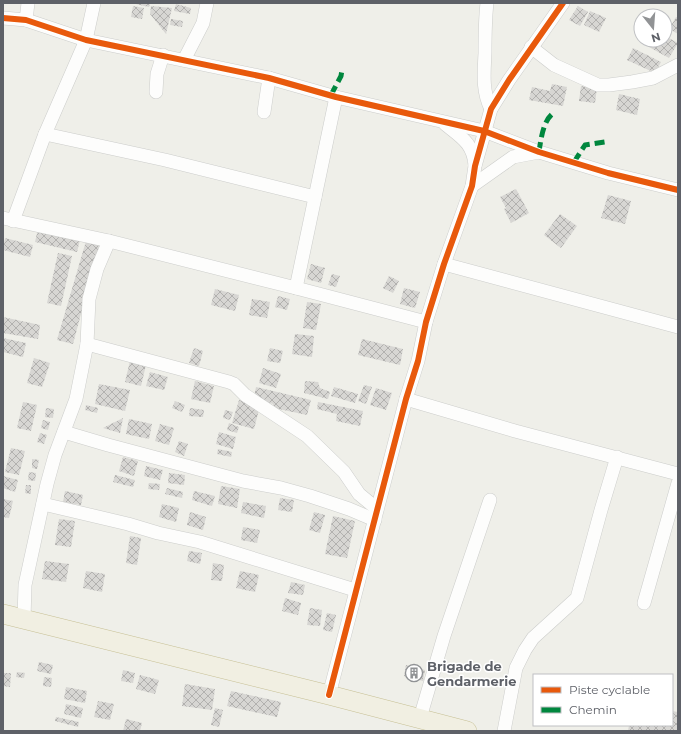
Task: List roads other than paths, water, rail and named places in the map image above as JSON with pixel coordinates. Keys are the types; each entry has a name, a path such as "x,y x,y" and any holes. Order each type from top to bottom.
{"highway":[{"path":"3,614 467,731"}],"street":[{"path":"26,20 28,3"},
{"path":"94,3 86,40 8,220 109,241 426,322"},
{"path":"184,60 203,23 207,3"},
{"path":"487,3 484,83 487,102 491,109"},
{"path":"329,695 355,590 406,399 418,361 426,322 444,264 472,186 475,166 491,109 563,3"},
{"path":"3,18 26,20 86,40 269,78 336,97 484,131 539,152 608,173 678,190"},
{"path":"532,47 554,65 598,85 609,85 653,78 678,65"},
{"path":"156,92 157,74 163,55"},
{"path":"264,112 269,78"},
{"path":"296,288 336,97"},
{"path":"442,122 466,141 472,150 475,166"},
{"path":"45,134 165,160 315,197"},
{"path":"472,186 513,157 539,152"},
{"path":"24,619 26,585 47,484 55,455 76,399 86,344 89,299 97,269 109,241"},
{"path":"444,264 678,327"},
{"path":"86,344 234,384 245,395 306,436 344,472 376,514"},
{"path":"406,399 515,431 678,474"},
{"path":"64,432 243,481 281,488 349,509 376,514"},
{"path":"504,731 516,668 525,650 533,638 577,598 617,457"},
{"path":"644,603 678,483"},
{"path":"420,718 444,636 490,500"},
{"path":"43,504 200,542 355,590"}],"place":[{"name":"Brigade de Gendarmerie","path":"414,673"}]}
